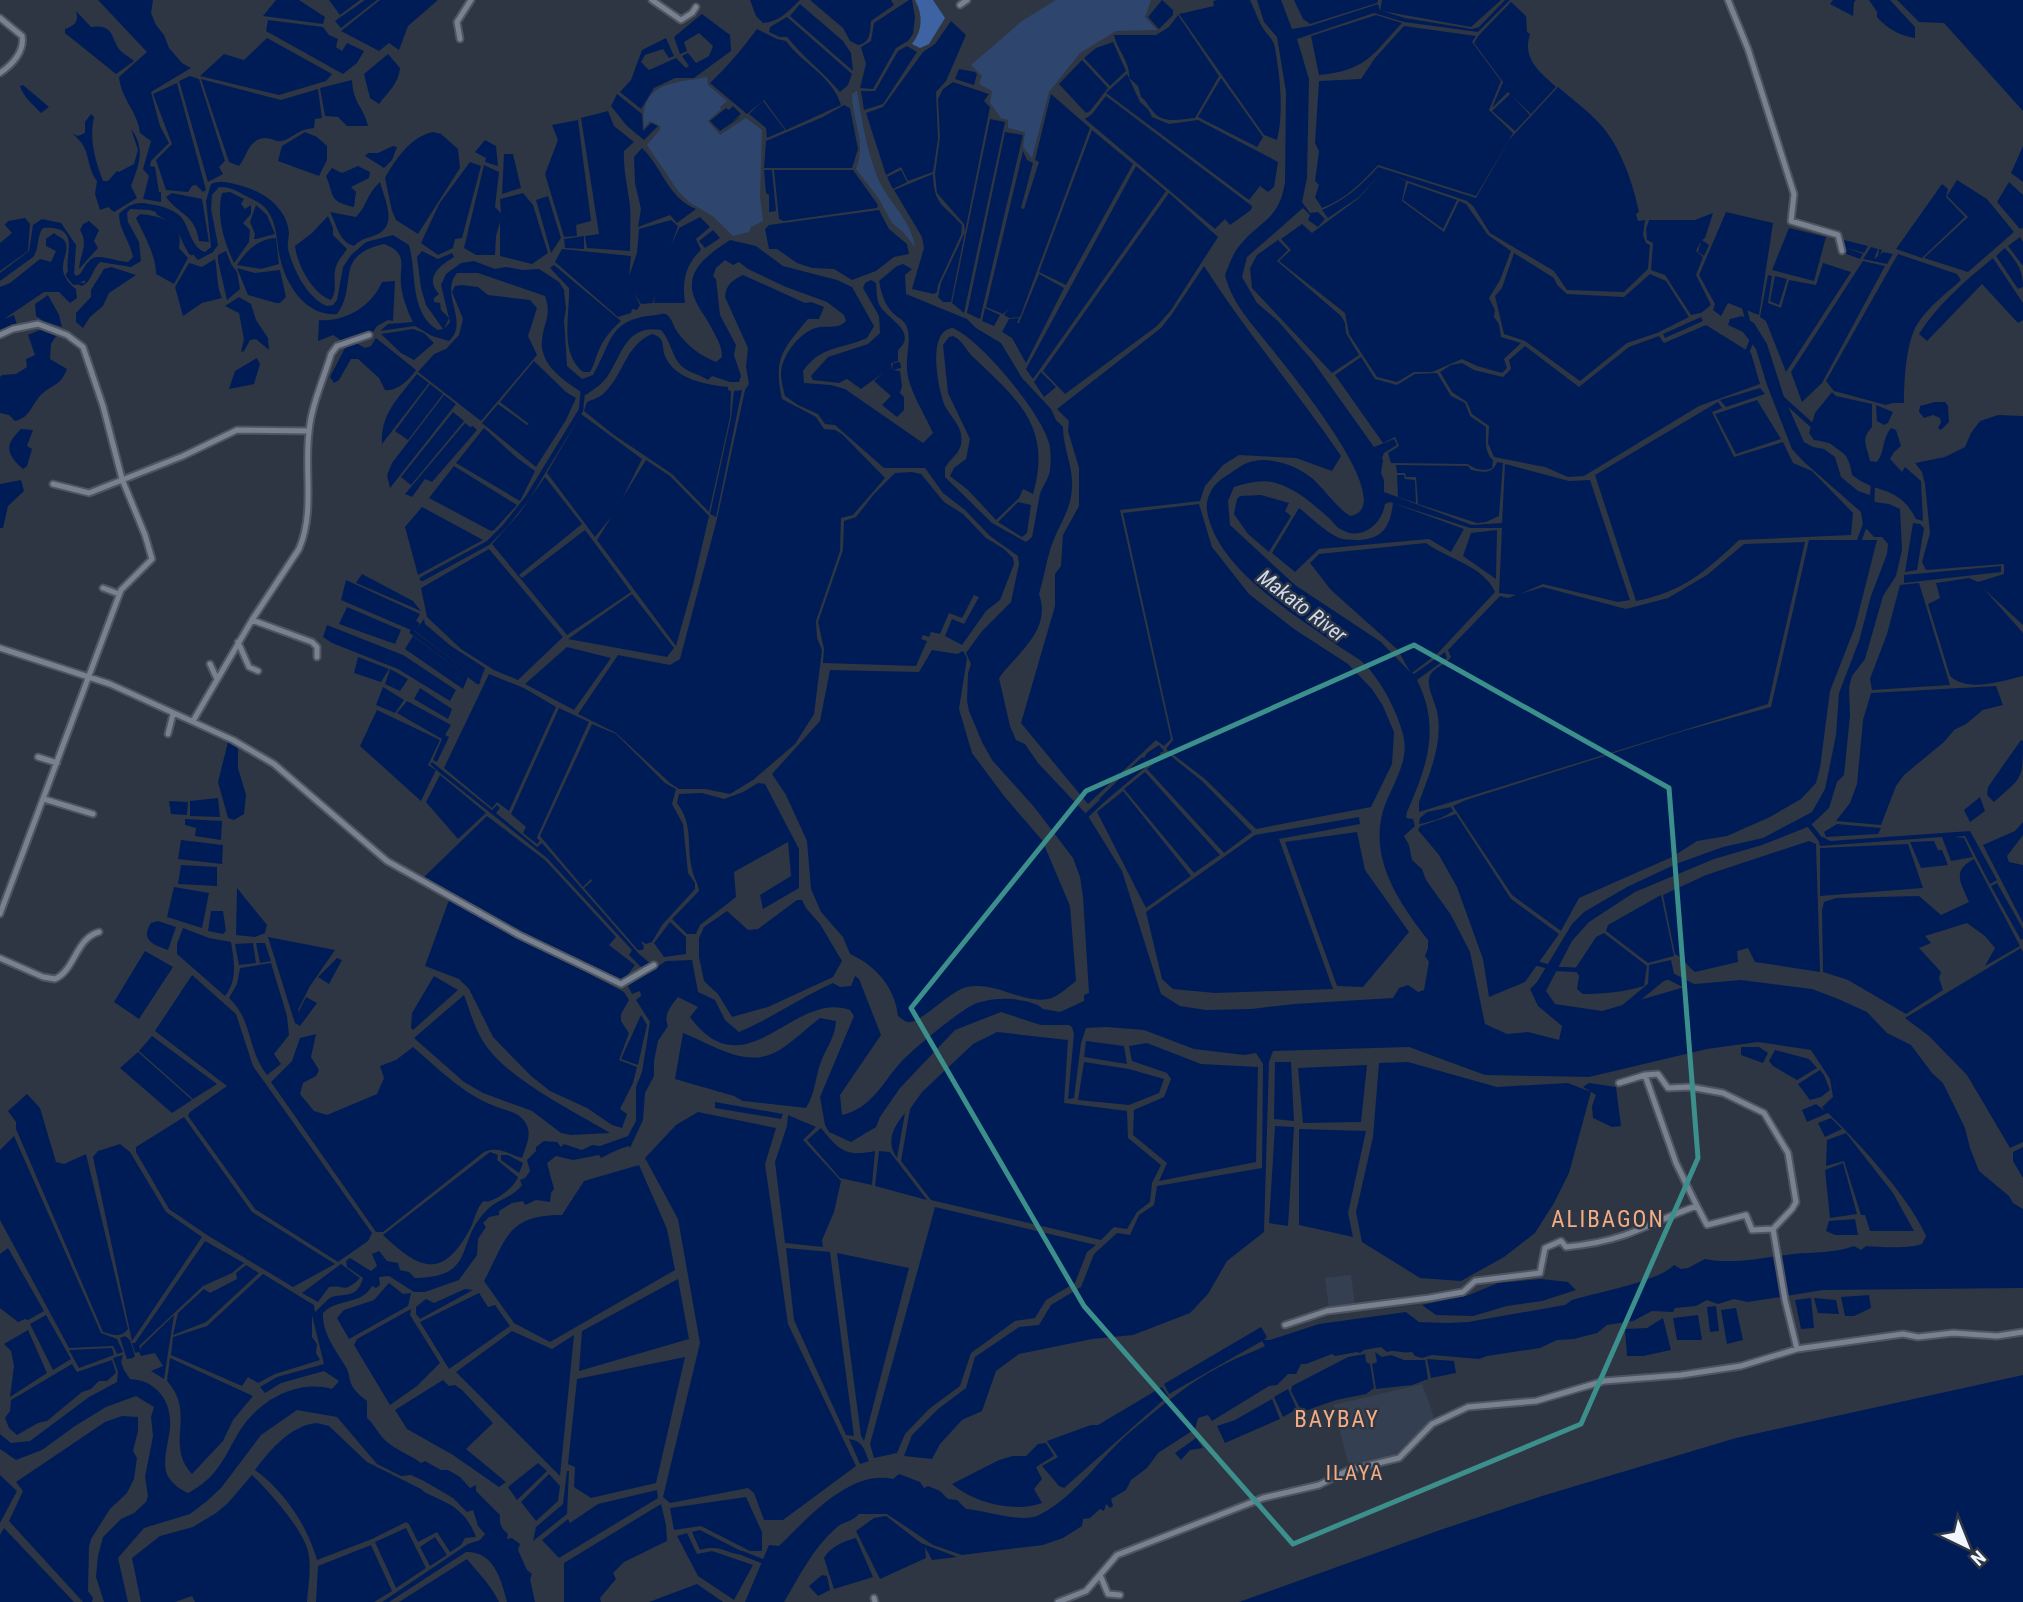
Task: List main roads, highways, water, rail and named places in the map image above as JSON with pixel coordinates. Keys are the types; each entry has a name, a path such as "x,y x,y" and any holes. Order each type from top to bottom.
{"water":[{"path":"98,0 153,0 151,13 156,25 169,48 182,63 191,68 151,92 160,126 169,143 151,161 150,166 155,167 161,202 143,199 149,176 143,169 151,141 140,133 119,77 147,52"},
{"path":"276,0 299,0 325,17 323,24 263,16"},
{"path":"329,0 360,0 340,15"},
{"path":"365,0 377,0 341,28 335,21"},
{"path":"380,0 438,0 408,26 399,50 389,43 379,51 341,31"},
{"path":"750,0 800,0 779,18 763,23 756,16"},
{"path":"810,0 891,0 894,5 871,21 868,39 858,45 850,41 843,28"},
{"path":"912,0 915,17 913,34 908,41 896,48 873,89 860,88 866,64 861,47 871,41 874,23"},
{"path":"1162,0 1173,10 1173,15 1159,29 1148,17"},
{"path":"1250,0 1274,45 1280,94 1277,140 1264,135 1179,14 1214,6 1213,1"},
{"name":"Makato River","path":"1257,0 1281,0 1292,29 1310,26 1378,4 1380,11 1382,0 1501,0 1471,27 1382,11 1405,18 1472,29 1479,27 1505,0 1510,0 1478,32 1404,22 1374,13 1297,39 1309,79 1307,178 1302,202 1310,213 1318,212 1325,219 1318,227 1308,220 1310,215 1303,208 1247,257 1242,277 1257,303 1278,321 1312,360 1374,447 1394,439 1397,445 1384,453 1382,458 1384,492 1472,525 1502,523 1505,464 1569,481 1590,480 1630,600 1618,602 1543,584 1520,594 1543,587 1626,609 1668,598 1707,575 1744,544 1805,542 1768,704 1419,812 1419,802 1434,760 1439,728 1429,683 1430,675 1449,660 1451,657 1448,650 1500,596 1508,598 1516,595 1499,593 1502,528 1470,528 1390,502 1385,504 1380,518 1370,529 1349,533 1339,528 1298,493 1284,486 1260,481 1234,487 1228,501 1230,525 1295,585 1381,642 1410,672 1398,650 1331,590 1310,563 1319,554 1426,543 1474,569 1490,583 1495,592 1438,653 1412,673 1445,652 1447,658 1417,680 1424,698 1430,731 1425,763 1406,818 1413,819 1415,826 1404,836 1412,860 1422,869 1426,880 1451,915 1470,952 1485,1024 1507,1034 1528,1032 1559,1040 1562,1026 1538,1006 1530,989 1572,924 1584,912 1627,887 1676,864 1723,847 1763,838 1812,812 1825,789 1836,735 1839,693 1859,641 1888,544 1882,537 1874,537 1863,525 1861,512 1792,449 1756,349 1743,332 1728,325 1730,319 1742,316 1754,323 1767,344 1784,397 1804,442 1824,449 1835,457 1841,477 1858,491 1870,495 1875,502 1900,509 1902,550 1896,576 1883,596 1865,659 1852,676 1849,687 1850,716 1844,775 1837,782 1829,808 1810,826 1762,845 1714,859 1635,892 1589,922 1572,941 1546,991 1555,1004 1602,1011 1695,984 1741,980 1812,989 1867,1012 1887,1033 1911,1045 1943,1083 1965,1128 1979,1171 2023,1209 2023,1288 1823,1290 1748,1302 1734,1299 1718,1304 1707,1300 1696,1306 1675,1308 1673,1312 1652,1311 1633,1321 1607,1325 1597,1333 1557,1340 1540,1348 1479,1359 1432,1355 1422,1358 1412,1352 1387,1352 1381,1347 1360,1353 1335,1356 1332,1354 1301,1364 1296,1374 1288,1374 1277,1385 1269,1386 1212,1421 1208,1415 1198,1418 1195,1429 1158,1453 1147,1468 1131,1480 1126,1490 1111,1499 1113,1506 1110,1508 1106,1504 1104,1511 1100,1509 1090,1518 1083,1519 1082,1526 1063,1538 1043,1545 962,1555 933,1545 887,1514 859,1514 839,1526 820,1544 784,1602 745,1602 769,1545 779,1546 831,1498 861,1481 893,1479 899,1474 920,1482 924,1488 928,1486 940,1491 948,1499 957,1500 966,1509 1023,1518 1039,1515 1063,1499 1119,1442 1174,1396 1232,1360 1265,1346 1262,1341 1169,1394 1164,1384 1261,1327 1267,1337 1264,1340 1270,1340 1319,1324 1406,1312 1419,1322 1468,1322 1565,1305 1572,1300 1655,1276 1674,1265 1681,1269 1688,1268 1705,1259 1749,1260 1854,1246 1861,1250 1866,1246 1909,1247 1922,1244 1926,1236 1896,1188 1828,1113 1807,1122 1802,1110 1816,1104 1825,1111 1822,1107 1833,1097 1830,1079 1811,1050 1758,1042 1707,1049 1589,1077 1485,1075 1409,1047 1273,1051 1269,1062 1264,1232 1227,1261 1208,1294 1190,1313 1133,1335 1092,1339 1019,1354 996,1371 982,1411 962,1420 940,1444 932,1459 904,1456 912,1435 938,1409 966,1388 975,1357 1019,1327 1039,1325 1051,1305 1081,1287 1094,1254 1117,1233 1130,1235 1139,1215 1154,1205 1157,1186 1262,1168 1263,1064 1256,1053 1244,1055 1194,1049 1144,1030 1086,1028 1081,1043 1074,1098 1068,1099 1074,1034 1072,1027 1041,1025 1001,1012 955,1030 900,1088 876,1127 851,1142 829,1132 825,1125 820,1097 854,1016 850,1010 829,1007 809,1013 750,1043 731,1045 711,1038 690,1017 698,1007 678,997 668,1011 668,1026 658,1041 654,1076 645,1093 643,1120 630,1148 625,1147 601,1158 599,1155 573,1160 556,1156 547,1163 554,1189 550,1202 536,1200 525,1205 523,1201 512,1203 499,1211 499,1215 489,1217 483,1223 486,1227 478,1239 477,1255 459,1280 425,1292 414,1292 389,1276 379,1277 380,1285 376,1288 372,1286 362,1296 335,1305 323,1313 325,1329 347,1369 352,1385 367,1401 367,1418 395,1448 421,1463 425,1461 441,1470 448,1470 460,1477 470,1488 476,1485 476,1491 500,1515 501,1526 508,1534 507,1539 512,1538 520,1544 518,1550 527,1570 532,1574 530,1579 535,1602 507,1602 499,1575 489,1561 483,1556 466,1552 389,1602 382,1602 468,1544 480,1540 485,1534 478,1526 473,1510 467,1512 453,1498 424,1481 411,1475 401,1476 377,1464 337,1417 297,1410 261,1435 221,1488 207,1501 190,1514 144,1528 118,1558 128,1602 104,1602 96,1577 98,1556 103,1537 121,1519 134,1513 146,1502 148,1496 145,1477 153,1436 151,1417 154,1407 136,1396 106,1407 42,1450 16,1460 0,1449 0,1434 11,1443 30,1441 89,1397 117,1382 118,1372 113,1358 123,1355 121,1362 130,1379 148,1383 155,1388 168,1409 170,1427 165,1466 169,1478 188,1493 198,1487 219,1467 247,1421 267,1402 279,1395 305,1387 332,1389 339,1381 324,1371 281,1383 265,1393 260,1387 277,1377 324,1364 312,1315 312,1337 317,1344 316,1353 320,1360 275,1374 258,1383 248,1377 242,1386 171,1355 173,1337 207,1326 263,1274 314,1305 315,1312 330,1298 351,1294 358,1289 363,1278 347,1267 346,1261 350,1258 371,1271 377,1266 372,1254 379,1251 387,1261 398,1263 400,1270 409,1272 415,1278 435,1276 448,1271 457,1264 477,1222 487,1210 522,1185 520,1180 530,1171 527,1160 544,1141 582,1150 628,1136 636,1121 636,1087 642,1072 650,1022 636,1000 641,996 640,991 632,994 628,986 666,961 692,960 698,992 715,1000 725,1020 739,1032 833,983 840,987 851,986 855,976 859,979 881,1035 840,1095 842,1115 869,1101 907,1056 970,1006 990,1000 1014,999 1060,1012 1084,1001 1084,995 1089,993 1083,897 1073,858 1035,808 992,760 982,742 967,701 971,664 966,653 982,631 1011,602 1019,564 1018,556 990,536 965,510 943,493 925,468 884,468 835,425 825,424 818,414 785,396 781,379 782,367 794,344 813,329 837,326 846,321 844,315 827,302 786,287 739,262 733,265 725,260 716,268 713,276 716,279 720,315 736,345 734,355 741,376 739,382 712,376 708,380 688,371 678,362 661,330 649,329 632,336 607,377 586,395 556,373 545,358 542,340 548,314 545,296 478,273 457,273 451,290 457,325 449,341 432,336 415,326 380,331 388,324 413,322 402,289 400,256 384,244 368,249 358,256 352,264 343,303 337,314 326,314 307,305 292,288 283,268 275,228 267,210 257,201 232,189 219,187 212,195 211,209 218,245 213,252 198,260 180,221 150,210 130,209 127,213 128,222 139,242 141,261 131,267 100,262 88,282 82,286 72,281 68,272 69,242 66,234 58,229 43,228 33,257 0,281 0,273 29,251 33,225 42,219 61,223 76,245 74,276 80,283 85,283 88,263 92,259 104,257 128,262 133,257 119,214 136,203 177,213 196,246 205,252 211,247 206,201 211,184 234,184 258,192 279,209 287,224 288,249 297,274 313,297 327,306 333,305 337,300 343,267 351,255 366,242 393,235 409,245 418,303 429,323 438,330 443,329 426,305 421,288 417,257 422,251 438,259 452,253 454,257 439,268 433,278 439,294 434,298 434,302 440,303 441,310 449,318 444,329 450,322 441,285 446,274 461,263 474,261 495,269 539,269 559,282 564,290 567,366 582,379 593,375 609,342 620,327 640,317 662,314 668,316 690,346 716,362 722,357 720,347 694,297 693,278 701,263 730,240 756,246 783,266 837,280 852,287 874,326 867,338 824,352 817,357 803,371 804,383 845,389 923,443 933,433 908,377 907,327 887,305 879,281 897,266 903,264 912,269 905,275 906,294 967,319 976,328 1001,343 1022,378 1051,409 1063,427 1072,478 1071,494 1054,539 1039,594 1041,619 1031,640 999,678 1016,740 1025,744 1038,763 1088,816 1122,871 1161,994 1180,1006 1206,1010 1393,998 1399,988 1408,985 1418,992 1424,990 1429,962 1425,956 1428,940 1398,896 1384,864 1380,847 1383,811 1404,752 1402,731 1396,715 1380,684 1363,663 1279,604 1241,570 1225,552 1207,511 1209,495 1218,482 1243,465 1261,460 1285,464 1307,474 1350,516 1363,505 1361,484 1347,454 1302,387 1240,308 1225,275 1238,248 1268,219 1278,205 1285,182 1286,92 1277,37 1264,22","holes":["953,328 965,335 1009,379 1035,414 1049,443 1049,473 1040,494 1032,537 1026,542 992,523 945,477 945,468 959,450 961,441 959,427 942,398 937,374 937,349 939,339 945,331"]},
{"path":"1294,0 1378,0 1377,3 1310,24 1303,19"},
{"path":"1833,0 1856,0 1853,16 1830,4"},
{"path":"1869,0 1890,0 1915,27 1915,38 1885,25 1877,17 1877,12"},
{"path":"1897,0 2023,0 2023,111 1944,23 1919,22"},
{"path":"1511,2 1526,16 1527,32 1530,34 1530,58 1556,87 1531,114 1512,96 1530,115 1515,131 1492,111 1510,94 1508,92 1492,108 1503,82 1474,43"},
{"path":"800,4 843,41 851,53 853,71 790,16"},
{"path":"76,11 91,27 99,26 108,30 120,50 134,61 116,74 65,33 65,29 76,20"},
{"path":"702,14 730,35 731,51 694,78 675,78 654,88 641,109 620,92 631,80 642,50 666,38 674,56 669,58 663,49 645,55 641,62 649,70 676,58 686,68 689,66 682,56 688,53 696,63 709,56 713,46 699,33 684,42 687,51 680,54 674,37"},
{"path":"1178,15 1219,76 1195,118 1172,120 1156,115 1141,97 1138,86 1129,78 1128,67 1114,35 1156,35 1169,27"},
{"path":"1376,15 1402,23 1367,60 1348,69 1319,75 1311,36"},
{"path":"787,17 852,74 848,85 840,92 787,37 769,32 770,27"},
{"path":"268,20 323,27 329,35 338,39 336,47 342,51 347,43 364,51 357,63 343,74 266,31"},
{"path":"951,21 966,35 946,81 936,92 938,139 933,172 908,181 901,167 886,175 866,113 883,107 923,52 935,44"},
{"path":"1404,26 1476,36 1472,42 1501,81 1489,110 1513,133 1476,196 1378,165 1346,195 1322,208 1315,197 1319,185 1315,181 1319,151 1315,143 1319,81 1361,79 1375,58"},
{"path":"757,29 786,41 831,86 841,105 786,130 764,100 747,114 710,83"},
{"path":"267,38 332,74 326,81 279,95 200,76 224,54 244,60"},
{"path":"1113,42 1126,71 1110,86 1084,58 1096,48"},
{"path":"907,46 917,52 883,104 864,110 861,91 875,91 898,51"},
{"path":"388,54 400,68 393,87 379,104 370,98 364,74"},
{"path":"1082,60 1108,88 1086,113 1059,84"},
{"path":"959,69 977,74 974,85 955,79"},
{"path":"1127,74 1140,102 1152,117 1169,124 1198,120 1278,162 1274,187 1268,192 1260,186 1249,200 1106,93"},
{"path":"190,76 199,79 225,161 219,167 223,174 208,182 179,81"},
{"path":"1221,78 1263,137 1257,147 1198,117"},
{"path":"201,79 281,100 318,89 322,118 315,119 314,128 303,130 282,141 259,139 239,166 229,162"},
{"path":"352,80 356,100 368,126 347,126 338,117 325,116 320,88"},
{"path":"953,82 989,94 984,101 990,107 965,232 964,224 937,193 935,174 940,137 938,99 943,89"},
{"path":"177,83 206,190 203,192 196,185 188,192 166,190 156,160 172,144 153,94"},
{"path":"23,85 49,107 41,113 23,93 20,86"},
{"path":"1558,87 1607,132 1625,165 1639,212 1636,214 1638,221 1645,220 1643,235 1646,243 1650,245 1648,269 1624,292 1567,290 1554,271 1490,233 1467,201 1393,176 1406,181 1402,201 1444,232 1459,201 1466,204 1488,235 1511,251 1500,280 1489,298 1495,310 1494,317 1499,324 1501,337 1521,343 1504,359 1507,368 1502,373 1462,359 1432,372 1414,372 1397,382 1377,377 1349,334 1345,313 1279,261 1291,250 1281,239 1302,224 1312,233 1359,198 1382,172 1359,197 1328,218 1322,210 1352,192 1378,167 1476,198 1509,140"},
{"path":"617,94 642,114 643,131 651,123 658,126 644,140 627,126 611,106"},
{"path":"1051,94 1090,128 1020,317 1009,318 1004,315 1009,308 1003,314 986,307 1023,151 1027,160 1033,163 1021,208 1024,209 1039,162 1035,160"},
{"path":"1106,96 1252,206 1251,210 1230,225 1225,219 1215,229 1085,119"},
{"path":"763,101 785,130 767,138 766,128 749,114"},
{"path":"844,105 850,108 858,149 852,168 764,168 766,141"},
{"path":"733,106 741,114 733,121 742,116 720,131 710,121 726,108 729,110"},
{"path":"608,111 614,126 634,142 624,151 630,206 630,251 587,248 585,236 599,234 581,118"},
{"path":"91,114 94,117 94,149 103,181 108,181 117,171 134,164 138,150 131,129 140,150 131,186 137,198 114,212 108,207 100,210 95,194 97,181 83,146 73,134 78,136 85,133 85,122"},
{"path":"990,119 1005,122 964,313 952,303"},
{"path":"578,120 591,221 576,225 577,236 564,237 545,174 558,140 552,125"},
{"path":"1092,130 1133,164 1066,285 1039,272"},
{"path":"305,132 317,137 327,146 327,160 319,176 278,161 282,146"},
{"path":"433,132 441,134 458,149 460,168 418,234 396,220 385,178 411,144"},
{"path":"1005,132 1023,135 980,319 967,313"},
{"path":"485,140 496,146 498,166 485,162 486,158 475,152"},
{"path":"393,146 397,147 392,160 384,168 365,156 368,153 378,153"},
{"path":"2023,146 2023,182 2011,173"},
{"path":"642,148 679,198 696,209 677,223 670,215 638,227 641,209 635,183 634,157"},
{"path":"504,154 513,154 521,188 502,194"},
{"path":"470,162 481,166 462,238 455,239 453,248 438,255 421,243 439,204"},
{"path":"484,165 499,172 495,207 501,213 500,199 523,193 533,205 548,253 532,264 500,256 500,222 495,255 476,255 464,248"},
{"path":"358,166 370,172 369,178 351,187 356,192 354,207 336,200 326,176 332,168 342,173"},
{"path":"1136,166 1166,191 1033,379 1026,369"},
{"path":"764,170 772,170 776,211 769,212"},
{"path":"774,170 853,170 878,205 877,208 784,221 779,219"},
{"path":"901,170 907,182 893,189 887,177"},
{"path":"933,174 937,198 962,225 961,235 934,294 912,289 924,248 922,237 894,190"},
{"path":"1957,180 1987,199 2014,232 1968,272 1924,258 1968,217 1947,196"},
{"path":"380,182 388,210 384,230 354,246 349,244 342,237 330,212 356,217"},
{"path":"2009,182 2023,195 2023,228 2020,229 1997,202"},
{"path":"1408,183 1457,200 1443,229 1403,200"},
{"path":"1942,184 1948,189 1946,197 1965,217 1922,258 1896,249"},
{"path":"230,192 244,199 241,204 245,209 251,205 251,214 243,223 250,230 249,242 234,263 224,238 220,211 222,193"},
{"path":"172,193 202,199 209,242 199,241 194,225 166,197"},
{"path":"1169,193 1218,237 1171,310 1157,326 1065,394 1043,371"},
{"path":"548,196 561,238 551,253 536,200"},
{"path":"256,205 267,215 275,234 254,239 255,234 250,222"},
{"path":"879,210 889,229 907,244 909,254 894,257 876,271 852,280 834,269 812,268 797,263 777,249 769,249 765,229 769,225"},
{"path":"1726,212 1773,223 1759,315 1728,303 1721,316 1713,310 1715,304 1699,275"},
{"path":"1713,213 1702,240 1709,245 1704,256 1698,252 1701,241 1696,251 1703,257 1696,275 1711,305 1701,313 1691,315 1665,275 1651,270 1653,243 1647,240 1646,229 1649,220 1695,220"},
{"path":"140,214 163,219 178,232 179,248 188,258 174,284 156,274 152,252 136,218"},
{"path":"328,216 333,235 347,249 335,269 331,300 318,292 307,278 295,246"},
{"path":"700,217 710,227 696,239 701,250 691,262 686,274 685,303 654,303 655,295 653,303 641,304 634,293 640,305 637,310 632,309 631,313 618,317 555,262 562,249 631,256 629,276 637,253 639,229 671,220 678,226 671,246 679,228"},
{"path":"25,218 30,224 28,251 0,271 0,243 12,233 5,225 8,221"},
{"path":"89,221 99,230 94,241 98,248 79,269 84,245 80,230 83,224"},
{"path":"1789,228 1826,237 1814,281 1772,270"},
{"path":"713,230 720,238 705,248 699,241"},
{"path":"965,232 951,302 943,302 938,297 941,283"},
{"path":"54,233 64,240 66,245 64,274 76,289 77,298 70,303 59,292 44,292 4,319 14,315 17,325 0,330 0,287 10,283 40,259 51,262 56,251 46,246 46,239"},
{"path":"584,236 584,249 565,248 564,239"},
{"path":"2020,237 2023,242 2023,266 2008,246"},
{"path":"276,238 279,264 261,269 237,265 253,247"},
{"path":"1840,239 1868,246 1864,253 1844,247 1863,254 1860,259 1844,253"},
{"path":"1278,240 1288,250 1277,261 1341,316 1346,333 1359,355 1332,373 1252,288 1250,268 1257,255"},
{"path":"1871,247 1878,249 1874,259 1878,256 1879,249 1882,250 1880,255 1883,252 1893,254 1887,264 1863,259"},
{"path":"2005,248 2020,270 2023,287 2018,289 1996,256"},
{"path":"226,251 237,272 240,289 227,300 218,261 218,255"},
{"path":"1514,253 1554,278 1567,294 1624,297 1650,274 1666,281 1689,317 1657,333 1627,343 1580,381 1525,341 1504,334 1495,296 1502,288"},
{"path":"1898,254 1957,274 1961,280 1933,305 1918,323 1908,350 1904,403 1886,405 1834,391 1826,381"},
{"path":"1993,258 2023,303 2023,320 2018,323 1982,284 1927,341 1919,334 1943,303"},
{"path":"215,259 222,298 202,303 183,316 175,287 189,263 202,267"},
{"path":"1863,261 1885,266 1822,383 1802,402 1791,372"},
{"path":"1823,263 1851,272 1786,372 1766,321 1760,317 1768,275 1772,276 1768,303 1781,308 1789,280 1816,285"},
{"path":"554,265 621,321 603,342 590,372 583,372 571,355 567,333 569,288 550,268"},
{"path":"1204,266 1341,456 1332,471 1296,458 1239,455 1223,465 1205,486 1200,501 1120,510 1171,739 1164,746 1156,740 1088,804 1021,723 1055,606 1055,574 1061,566 1063,535 1079,506 1079,468 1068,431 1069,421 1057,409 1161,328"},
{"path":"111,267 136,275 109,293 103,306 90,317 83,328 76,322 76,313 91,297 91,290 104,269"},
{"path":"237,268 255,273 280,270 286,297 276,303 248,295"},
{"path":"1039,274 1064,288 1026,363 1012,338 1002,332 1009,319 1019,318 1019,323"},
{"path":"743,275 805,303 811,302 824,307 819,319 808,319 782,355 779,373 782,399 816,417 824,429 842,434 885,478 853,515 841,518 840,551 816,621 817,638 822,650 814,714 795,744 753,780 730,794 705,789 679,789 616,733 578,714 618,655 670,665 680,659 717,519 745,390 749,384 746,367 748,348 725,297 731,283"},
{"path":"1775,276 1787,279 1779,305 1770,301"},
{"path":"871,280 876,283 880,306 900,326 905,338 898,350 898,361 891,363 892,370 893,363 900,362 901,368 893,370 900,371 900,393 904,397 904,410 897,417 882,405 891,396 874,381 883,373 861,389 847,379 839,383 813,380 811,376 828,357 868,344 880,333 879,316 863,288 865,283"},
{"path":"395,281 393,321 388,320 377,326 373,332 342,341 333,335 318,341 319,320 338,318 356,311 371,299 382,282"},
{"path":"455,286 478,287 488,295 530,300 537,308 528,336 537,355 481,421 418,372 434,354 446,349 459,335 463,319 452,292"},
{"path":"48,295 62,327 36,316 35,304"},
{"path":"239,297 251,304 256,320 268,338 269,350 256,339 250,340 241,352 244,339 239,313 225,306"},
{"path":"985,308 1000,315 994,326 982,321"},
{"path":"1701,317 1703,321 1665,338 1663,334"},
{"path":"1706,325 1751,353 1760,384 1699,406 1584,476 1568,477 1545,467 1494,457 1488,443 1489,426 1472,414 1467,402 1452,392 1440,372 1451,365 1462,363 1474,370 1503,377 1511,369 1509,360 1525,346 1579,387 1629,347 1659,336 1664,343"},
{"path":"413,329 424,333 434,343 414,360 401,353 381,334"},
{"path":"40,330 56,336 51,344 50,359 67,369 59,381 39,397 25,417 15,421 9,415 0,413 0,377 16,374 27,367 26,359 35,355 28,335"},
{"path":"652,334 661,340 669,364 676,370 692,379 728,387 731,391 730,417 709,512 672,474 584,411 587,402 600,396 609,387 635,346"},
{"path":"953,336 1016,400 1034,431 1038,470 1033,494 1023,489 1019,498 996,520 968,490 950,476 954,468 966,459 970,439 948,393 943,345"},
{"path":"376,338 416,370 410,378 398,387 385,390 379,378 358,359 351,359 339,380 334,383 330,377 345,348 356,343 365,348 371,346"},
{"path":"1361,357 1375,379 1397,385 1415,374 1437,373 1451,396 1465,403 1470,416 1486,427 1486,445 1493,460 1492,468 1480,469 1468,464 1391,463 1388,453 1399,446 1395,437 1383,443 1335,375"},
{"path":"257,358 260,364 254,384 229,389 235,371"},
{"path":"534,361 566,392 576,398 566,420 536,467 482,423 498,404 529,424 500,402"},
{"path":"1041,372 1056,387 1044,397 1034,382"},
{"path":"417,374 429,383 382,444 387,415"},
{"path":"430,384 443,394 408,440 395,431"},
{"path":"1760,388 1765,394 1726,407 1720,400"},
{"path":"742,390 716,517 710,514 731,418 734,391"},
{"path":"1832,392 1836,396 1872,404 1872,427 1865,439 1870,461 1877,462 1888,432 1891,428 1896,430 1901,446 1890,459 1902,472 1905,467 1921,481 1923,521 1916,519 1902,500 1852,475 1845,454 1829,443 1814,440 1809,433 1815,413"},
{"path":"444,395 456,404 390,488 387,475 392,463"},
{"path":"1757,400 1781,439 1736,454 1715,414"},
{"path":"1718,402 1722,408 1712,412 1734,457 1783,442 1793,463 1812,471 1853,513 1851,535 1739,540 1693,579 1667,592 1636,601 1595,475"},
{"path":"1945,402 1948,406 1949,422 1941,430 1938,428 1940,418 1933,415 1924,418 1919,412 1920,406"},
{"path":"1876,405 1893,412 1888,423 1884,425 1877,421"},
{"path":"453,412 464,421 411,485 401,477"},
{"path":"581,414 642,459 622,499 646,460 670,476 709,516 676,646 597,540 612,516 595,537 547,473"},
{"path":"1998,415 2023,416 2023,625 1984,589 2023,633 2023,676 1995,683 1966,684 1950,676 1928,604 1940,598 1936,583 1969,578 1978,582 2004,574 2004,564 1926,570 1922,562 1930,533 1925,484 1922,472 1915,463 1945,457 1965,447 1980,421"},
{"path":"465,423 477,430 432,482 425,479 412,497 405,494"},
{"path":"484,428 535,471 520,501 456,463"},
{"path":"21,429 33,430 27,446 32,449 27,466 23,469 13,459 9,449"},
{"path":"1497,462 1503,463 1499,516 1477,523 1418,504 1416,477 1397,473 1396,465 1468,466 1471,470 1483,472 1493,469"},
{"path":"454,466 517,505 494,530 491,531 429,498"},
{"path":"895,473 921,474 944,502 963,514 986,538 1013,558 1014,564 1000,600 986,611 962,645 945,636 952,619 964,624 979,597 974,595 962,618 949,613 940,634 931,632 929,637 923,635 921,639 927,641 916,666 823,663 824,649 818,622 843,550 844,521 856,517"},
{"path":"1397,475 1415,480 1416,503 1398,497"},
{"path":"545,477 582,524 519,575 522,578 585,530 631,592 567,635 492,544 518,515"},
{"path":"21,480 24,491 8,506 3,528 0,528 0,484"},
{"path":"1261,495 1289,503 1285,511 1291,516 1269,552 1248,534 1234,514 1240,496"},
{"path":"1018,502 1031,505 1027,533 1022,537 998,522"},
{"path":"1393,503 1464,529 1451,552 1429,539 1319,549 1295,572 1272,553 1299,508 1341,539 1355,540 1372,538 1383,531 1390,519"},
{"path":"1199,504 1212,547 1249,594 1294,629 1348,664 1372,689 1383,706 1394,732 1392,764 1371,807 1256,829 1205,779 1166,749 1173,740 1123,513"},
{"path":"422,507 483,540 418,575 405,527"},
{"path":"1913,523 1924,528 1917,570 1905,572"},
{"path":"1497,530 1496,579 1463,556 1471,533"},
{"path":"1809,540 1877,540 1855,627 1830,691 1816,783 1801,799 1770,817 1727,836 1697,841 1672,857 1579,898 1561,931 1512,895 1453,806 1680,732 1771,707"},
{"path":"489,549 563,637 518,680 494,670 461,649 427,617 421,588"},
{"path":"2001,566 2001,572 1904,583 1904,575"},
{"path":"362,574 413,601 421,611 356,583"},
{"path":"346,580 420,614 411,630 341,600"},
{"path":"1919,583 1950,685 1872,690 1870,679 1887,634 1900,585"},
{"path":"632,594 674,648 667,657 568,639"},
{"path":"347,607 401,630 395,644 339,624"},
{"path":"424,619 425,624 451,646 485,668 480,681 415,631"},
{"path":"327,625 403,655 456,690 450,701 398,669 332,643 323,637"},
{"path":"413,636 468,677 463,689 405,649"},
{"path":"567,647 611,658 574,710 525,684"},
{"path":"932,650 957,654 963,651 967,658 959,709 972,753 1042,840 1070,906 1076,981 1055,996 1038,1000 988,987 967,987 913,1022 907,1022 898,1016 893,996 882,978 868,964 850,954 843,937 821,912 811,889 807,841 786,795 772,774 820,721 830,670 919,672"},
{"path":"358,657 389,669 381,682 354,673"},
{"path":"390,669 408,679 400,691 385,684"},
{"path":"489,674 524,688 556,707 509,811 497,802 492,808 444,768"},
{"path":"1996,686 2003,705 1983,710 1954,730 1944,742 1904,775 1896,786 1881,825 1836,821 1850,803 1857,784 1863,720 1871,693"},
{"path":"383,687 404,700 395,713 376,705"},
{"path":"420,688 452,709 448,719 414,699"},
{"path":"407,701 451,725 445,735 449,737 437,762 433,760 442,739 397,713"},
{"path":"559,708 589,722 538,835 540,841 537,844 523,833 526,827 511,814"},
{"path":"377,710 440,740 428,765 436,770 421,801 360,746"},
{"path":"592,724 616,734 665,783 676,789 672,804 683,824 688,873 695,883 695,889 662,925 652,942 646,944 641,941 643,950 638,950 584,888 591,879 583,887 540,836"},
{"path":"229,738 238,745 238,768 246,795 244,814 234,820 228,818 218,782"},
{"path":"2021,740 2023,763 2019,776 1994,802 1987,795 1988,787"},
{"path":"1159,745 1164,751 1160,755 1103,803 1099,799 1142,757"},
{"path":"1167,753 1202,781 1252,832 1224,853 1147,769"},
{"path":"432,762 492,810 497,805 500,808 496,813 537,847 542,843 639,954 651,964 643,969 629,955 632,950 547,858 440,773 430,764"},
{"path":"1145,772 1220,855 1194,873 1124,789"},
{"path":"440,775 486,813 458,839 426,802"},
{"path":"758,783 765,784 799,849 799,888 763,909 760,895 791,876 788,842 734,872 736,897 700,925 696,934 687,934 672,919 699,891 690,860 686,819 677,803 679,794 702,793 724,799"},
{"path":"1123,791 1191,876 1146,908 1097,812"},
{"path":"1980,797 1985,811 1970,822 1964,810"},
{"path":"218,798 220,817 190,816 190,801"},
{"path":"169,801 188,802 187,815 171,814"},
{"path":"1451,807 1453,811 1445,816 1419,824 1420,818 1427,812"},
{"path":"1456,814 1511,899 1559,934 1525,982 1489,997 1483,959 1457,887 1439,855 1418,830 1420,826"},
{"path":"487,816 545,860 616,937 609,945 635,965 623,981 520,933 423,878"},
{"path":"1359,817 1360,824 1279,839 1333,989 1215,993 1173,989 1162,979 1146,912 1255,835"},
{"path":"185,819 222,821 221,840 195,836 196,828 185,825"},
{"path":"2023,822 2023,835 2007,856 2009,862 2023,865 2023,923 1983,845 2015,831"},
{"path":"1837,824 1881,828 1878,834 1826,837 1824,832"},
{"path":"1970,831 1997,880 1990,884 1965,836 1954,837 1964,838 1973,857 1951,861 1942,837 1820,846 1818,838 1823,837 1830,841"},
{"path":"1357,832 1365,870 1409,932 1363,987 1337,986 1285,842"},
{"path":"181,840 223,845 222,864 178,859"},
{"path":"1809,841 1816,844 1820,972 1755,962 1748,948 1737,951 1738,962 1695,972 1675,954 1663,895 1706,875"},
{"path":"1934,841 1938,850 1942,850 1948,865 1921,868 1910,842"},
{"path":"1908,844 1923,888 1820,896 1820,848"},
{"path":"1974,859 2020,946 1985,966 1995,948 1985,936 1967,923 1925,936 1931,943 1919,948 1941,972 1939,978 1943,990 1906,1014 1848,980 1823,972 1824,902 1836,898 1919,896 1941,915 1969,902 1960,873 1962,868"},
{"path":"181,865 217,867 217,886 178,884"},
{"path":"1997,883 2023,929 2021,940 1991,886"},
{"path":"174,887 209,893 202,928 167,917"},
{"path":"237,888 267,925 265,933 255,937 236,935"},
{"path":"1661,895 1674,956 1648,963 1606,931 1608,925"},
{"path":"449,900 624,992 629,1000 621,1014 621,1021 629,1033 619,1060 637,1067 633,1083 620,1109 627,1114 622,1128 550,1091 531,1076 493,1037 469,989 459,979 425,966"},
{"path":"797,900 802,900 820,924 842,961 833,977 768,1007 732,1017 718,994 704,981 699,957 699,938 704,927 727,911 748,930 758,929"},
{"path":"211,911 223,911 226,931 223,934 208,931"},
{"path":"158,921 176,927 168,950 153,944 148,938 151,923"},
{"path":"670,922 686,937 686,954 664,957 654,943"},
{"path":"183,928 209,938 231,942 233,977 225,996 177,954 177,944"},
{"path":"1604,933 1647,966 1644,986 1599,994 1583,994 1577,989 1579,976 1575,969 1596,937"},
{"path":"268,937 335,950 310,986 298,1010 303,1018 299,1011 306,997 317,1003 300,1026 295,1023"},
{"path":"253,943 256,963 239,965 235,944"},
{"path":"256,943 265,943 271,961 260,963"},
{"path":"2021,948 2023,1142 2010,1148 1967,1075 1929,1036 1905,1018"},
{"path":"145,951 173,967 139,1019 114,1002"},
{"path":"337,958 342,960 329,984 318,977"},
{"path":"1671,960 1675,978 1648,985 1649,965"},
{"path":"271,963 287,1016 289,1035 274,1054 281,1064 267,1075 256,1056 242,1016 229,998 237,984 240,968"},
{"path":"192,975 236,1014 253,1066 372,1233 368,1241 338,1262 255,1209 188,1116 227,1086 155,1031"},
{"path":"434,976 458,990 413,1030 412,1013"},
{"path":"464,995 480,1036 503,1065 538,1091 610,1133 561,1133 532,1111 483,1093 464,1082 414,1038"},
{"path":"641,1015 647,1025 638,1065 621,1059"},
{"path":"820,1018 836,1021 806,1108 743,1101 675,1079 683,1033 731,1054 756,1057 781,1049"},
{"path":"997,1032 1068,1040 1064,1103 1127,1111 1128,1138 1161,1165 1152,1183 1150,1202 1137,1212 1127,1229 1114,1227 1101,1240 931,1200 901,1161 910,1109 922,1092 973,1044"},
{"path":"316,1034 311,1057 319,1070 316,1076 303,1083 300,1094 314,1111 327,1115 377,1094 384,1078 380,1066 396,1060 413,1047 463,1089 485,1102 520,1116 529,1135 522,1158 499,1150 484,1152 383,1232 376,1232 271,1082 292,1061 300,1038"},
{"path":"152,1036 217,1084 193,1099 139,1051"},
{"path":"1086,1041 1124,1046 1127,1064 1084,1057"},
{"path":"1147,1043 1201,1064 1258,1067 1256,1162 1159,1181 1167,1163 1133,1135 1134,1110 1164,1097 1171,1079 1167,1073 1132,1061 1129,1046"},
{"path":"1741,1047 1759,1047 1768,1053 1763,1063 1741,1055"},
{"path":"1775,1050 1809,1059 1817,1068 1797,1080 1769,1061"},
{"path":"138,1052 192,1100 172,1113 120,1068"},
{"path":"1084,1062 1129,1069 1164,1079 1159,1093 1129,1105 1078,1100"},
{"path":"1275,1062 1291,1062 1294,1121 1274,1119"},
{"path":"1408,1062 1497,1087 1568,1083 1591,1092 1569,1173 1535,1233 1504,1257 1461,1281 1420,1278 1362,1242 1356,1212 1373,1137 1379,1063"},
{"path":"1367,1065 1361,1122 1303,1123 1298,1068"},
{"path":"1820,1070 1830,1090 1821,1097 1810,1100 1798,1084"},
{"path":"1589,1083 1616,1087 1621,1126 1612,1127 1593,1118 1592,1106 1596,1095 1583,1087"},
{"path":"27,1094 40,1108 56,1162 64,1164 86,1154 128,1329 123,1334 103,1332 16,1129 16,1122 8,1111"},
{"path":"715,1102 783,1114 781,1119 715,1108"},
{"path":"698,1112 776,1128 765,1164 788,1324 856,1466 783,1520 764,1520 754,1493 748,1488 670,1503 663,1497 700,1343 678,1219 645,1158 676,1125"},
{"path":"905,1113 897,1158 893,1152 892,1134"},
{"path":"788,1115 816,1127 803,1140 841,1181 834,1212 822,1240 823,1247 785,1243 775,1162"},
{"path":"184,1117 252,1212 335,1264 293,1287 169,1209 136,1152 136,1147"},
{"path":"1831,1118 1842,1129 1825,1137 1818,1123"},
{"path":"1275,1126 1294,1127 1288,1226 1269,1223"},
{"path":"821,1128 844,1150 856,1153 875,1151 872,1185 840,1178 807,1140"},
{"path":"1299,1129 1366,1131 1348,1213 1353,1237 1299,1225"},
{"path":"1846,1133 1893,1193 1914,1231 1870,1231 1865,1215 1861,1215 1844,1161 1826,1166 1827,1140"},
{"path":"14,1136 101,1333 117,1339 123,1352 117,1354 113,1346 69,1348 0,1220 0,1150"},
{"path":"120,1144 130,1152 166,1212 202,1237 132,1341 93,1157 98,1151"},
{"path":"2023,1147 2023,1178 2013,1161 2013,1152"},
{"path":"879,1151 890,1152 927,1200 875,1186"},
{"path":"490,1152 498,1155 497,1160 518,1177 503,1194 481,1204 470,1229 450,1257 440,1263 419,1262 383,1235"},
{"path":"501,1155 508,1155 523,1163 519,1173 501,1160"},
{"path":"1843,1163 1857,1214 1830,1218 1825,1170"},
{"path":"639,1165 667,1229 675,1270 550,1342 514,1323 484,1281 511,1232 530,1219 562,1215 584,1181"},
{"path":"935,1207 1096,1245 1087,1252 1075,1283 1046,1300 1035,1318 1015,1321 971,1353 960,1386 929,1409 905,1434 897,1453 874,1458 870,1444"},
{"path":"1855,1219 1858,1235 1835,1235 1826,1231 1829,1221"},
{"path":"205,1241 244,1263 232,1273 203,1286 139,1346 141,1350 174,1315 164,1379 151,1371 163,1366 155,1353 141,1356 139,1352 135,1353 132,1343 135,1343"},
{"path":"8,1248 44,1311 28,1320 18,1322 0,1308 0,1254"},
{"path":"786,1248 830,1252 854,1436 846,1435 794,1320"},
{"path":"837,1253 909,1268 864,1441 861,1436"},
{"path":"341,1264 360,1278 347,1288 329,1287 318,1302 302,1293"},
{"path":"246,1265 259,1273 206,1322 173,1335 178,1313 204,1289 210,1293 237,1279 236,1273"},
{"path":"678,1279 689,1339 579,1371 582,1331"},
{"path":"1541,1279 1568,1282 1576,1290 1542,1301 1507,1306 1473,1316 1436,1315 1422,1305 1469,1295 1498,1283"},
{"path":"389,1283 403,1294 411,1293 408,1306 349,1339 337,1318 344,1310 374,1300"},
{"path":"465,1289 473,1290 420,1319 416,1314 416,1307 426,1299 434,1303"},
{"path":"479,1293 488,1307 495,1305 510,1326 449,1369 420,1322"},
{"path":"1869,1295 1871,1308 1854,1316 1845,1316 1841,1297"},
{"path":"1811,1298 1814,1328 1801,1329 1795,1300"},
{"path":"1814,1298 1836,1300 1839,1314 1818,1313"},
{"path":"1716,1306 1719,1331 1710,1332 1707,1307"},
{"path":"1736,1308 1743,1340 1727,1344 1721,1310"},
{"path":"411,1309 410,1315 440,1363 417,1386 390,1405 354,1345 357,1339"},
{"path":"46,1315 71,1359 53,1370 30,1324"},
{"path":"1698,1315 1702,1340 1677,1340 1673,1318"},
{"path":"1663,1318 1671,1350 1643,1356 1627,1356 1625,1329 1647,1328"},
{"path":"28,1330 47,1373 10,1397 14,1366 11,1351 4,1344"},
{"path":"512,1331 552,1349 574,1335 560,1476 456,1372"},
{"path":"125,1336 130,1340 135,1356 133,1358 127,1359 120,1338"},
{"path":"112,1348 114,1355 79,1368 69,1350"},
{"path":"1375,1352 1382,1357 1391,1355 1404,1360 1425,1360 1428,1379 1412,1385 1376,1389 1372,1364 1377,1362"},
{"path":"1365,1354 1366,1362 1370,1364 1374,1388 1366,1394 1336,1400 1302,1412 1291,1391 1292,1386 1348,1357"},
{"path":"685,1357 656,1483 591,1498 574,1487 575,1467 568,1464 577,1379"},
{"path":"170,1358 253,1396 233,1420 223,1441 192,1474 180,1451 180,1405 176,1393 167,1381"},
{"path":"1427,1359 1454,1361 1456,1373 1431,1378"},
{"path":"112,1360 116,1373 107,1381 99,1381 91,1389 82,1392 47,1421 17,1435 9,1428 5,1418 10,1411 11,1400 72,1364 77,1372"},
{"path":"2023,1375 2023,1602 1239,1602 1542,1496 1736,1438"},
{"path":"443,1380 449,1386 455,1385 462,1390 493,1423 466,1449 506,1482 499,1487 453,1455 407,1429 395,1410"},
{"path":"1162,1387 1168,1396 1064,1488 1059,1486 1042,1466 1058,1457 1047,1441 1098,1425"},
{"path":"1288,1389 1297,1409 1283,1417 1274,1397"},
{"path":"1272,1399 1280,1419 1225,1443 1217,1426 1235,1420"},
{"path":"122,1416 138,1417 133,1451 137,1458 134,1479 127,1493 110,1509 91,1539 88,1591 93,1598 92,1602 83,1602 9,1521 23,1491 16,1482 105,1422"},
{"path":"317,1423 329,1426 367,1462 458,1510 467,1519 476,1537 465,1538 461,1545 450,1552 437,1532 418,1542 406,1522 372,1539 317,1560 301,1522 285,1498 255,1470 290,1433"},
{"path":"1196,1438 1203,1448 1190,1450 1181,1460 1175,1453"},
{"path":"849,1439 860,1444 869,1461 860,1464"},
{"path":"1046,1443 1054,1456 1036,1467 1042,1479 1034,1489 1042,1503 1020,1507 995,1504 961,1491 952,1484 999,1460 1026,1456 1038,1444"},
{"path":"538,1463 547,1471 517,1500 508,1487"},
{"path":"567,1471 567,1514 533,1541 536,1527 563,1504"},
{"path":"549,1474 560,1486 558,1501 536,1521 521,1502"},
{"path":"0,1475 17,1491 0,1523"},
{"path":"252,1475 284,1510 305,1542 310,1564 307,1602 195,1602 192,1596 175,1602 141,1602 132,1558 160,1536 193,1527 216,1513"},
{"path":"657,1490 658,1498 559,1558 542,1540 568,1519 570,1523 598,1504"},
{"path":"746,1497 762,1532 762,1551 750,1551 701,1526 674,1530 670,1508"},
{"path":"661,1504 667,1541 624,1562 613,1573 616,1579 600,1598 601,1602 564,1602 564,1563"},
{"path":"886,1516 921,1543 957,1557 932,1560 925,1547 926,1558 880,1579 856,1531 874,1518"},
{"path":"4,1528 74,1602 0,1602 0,1535"},
{"path":"406,1528 426,1568 396,1588 375,1542"},
{"path":"700,1530 747,1554 735,1554 715,1548 700,1550 692,1532"},
{"path":"687,1533 697,1554 712,1551 753,1565 734,1600 698,1576 677,1536"},
{"path":"435,1537 447,1555 430,1566 420,1547"},
{"path":"856,1538 873,1577 834,1589 824,1558 838,1545"},
{"path":"371,1545 392,1591 374,1602 316,1602 318,1566"},
{"path":"467,1559 489,1585 499,1602 399,1602"},
{"path":"822,1575 827,1576 830,1590 818,1596 809,1586"},
{"path":"697,1584 723,1602 649,1602"}],"waterway":[{"path":"160,212 178,225 192,251"},
{"path":"70,275 75,281 83,277 90,266"},
{"path":"1744,307 1749,325"},
{"path":"1746,355 1753,337"},
{"path":"422,579 488,543 505,526 528,497 581,410 583,390"},
{"path":"1783,399 1815,428"},
{"path":"1833,443 1848,454"},
{"path":"1872,504 1873,482"},
{"path":"1858,544 1866,522"},
{"path":"411,621 417,624 412,632 478,682"},
{"path":"1085,817 1104,799"},
{"path":"1810,826 1821,840"},
{"path":"1535,963 1558,969 1581,970"},
{"path":"1625,1008 1666,974 1697,990"},
{"path":"742,1553 767,1563"}],"district":[{"name":"ALIBAGON","path":"1608,1219"},
{"name":"BAYBAY","path":"1337,1419"},
{"name":"ILAYA","path":"1355,1473"}]}
